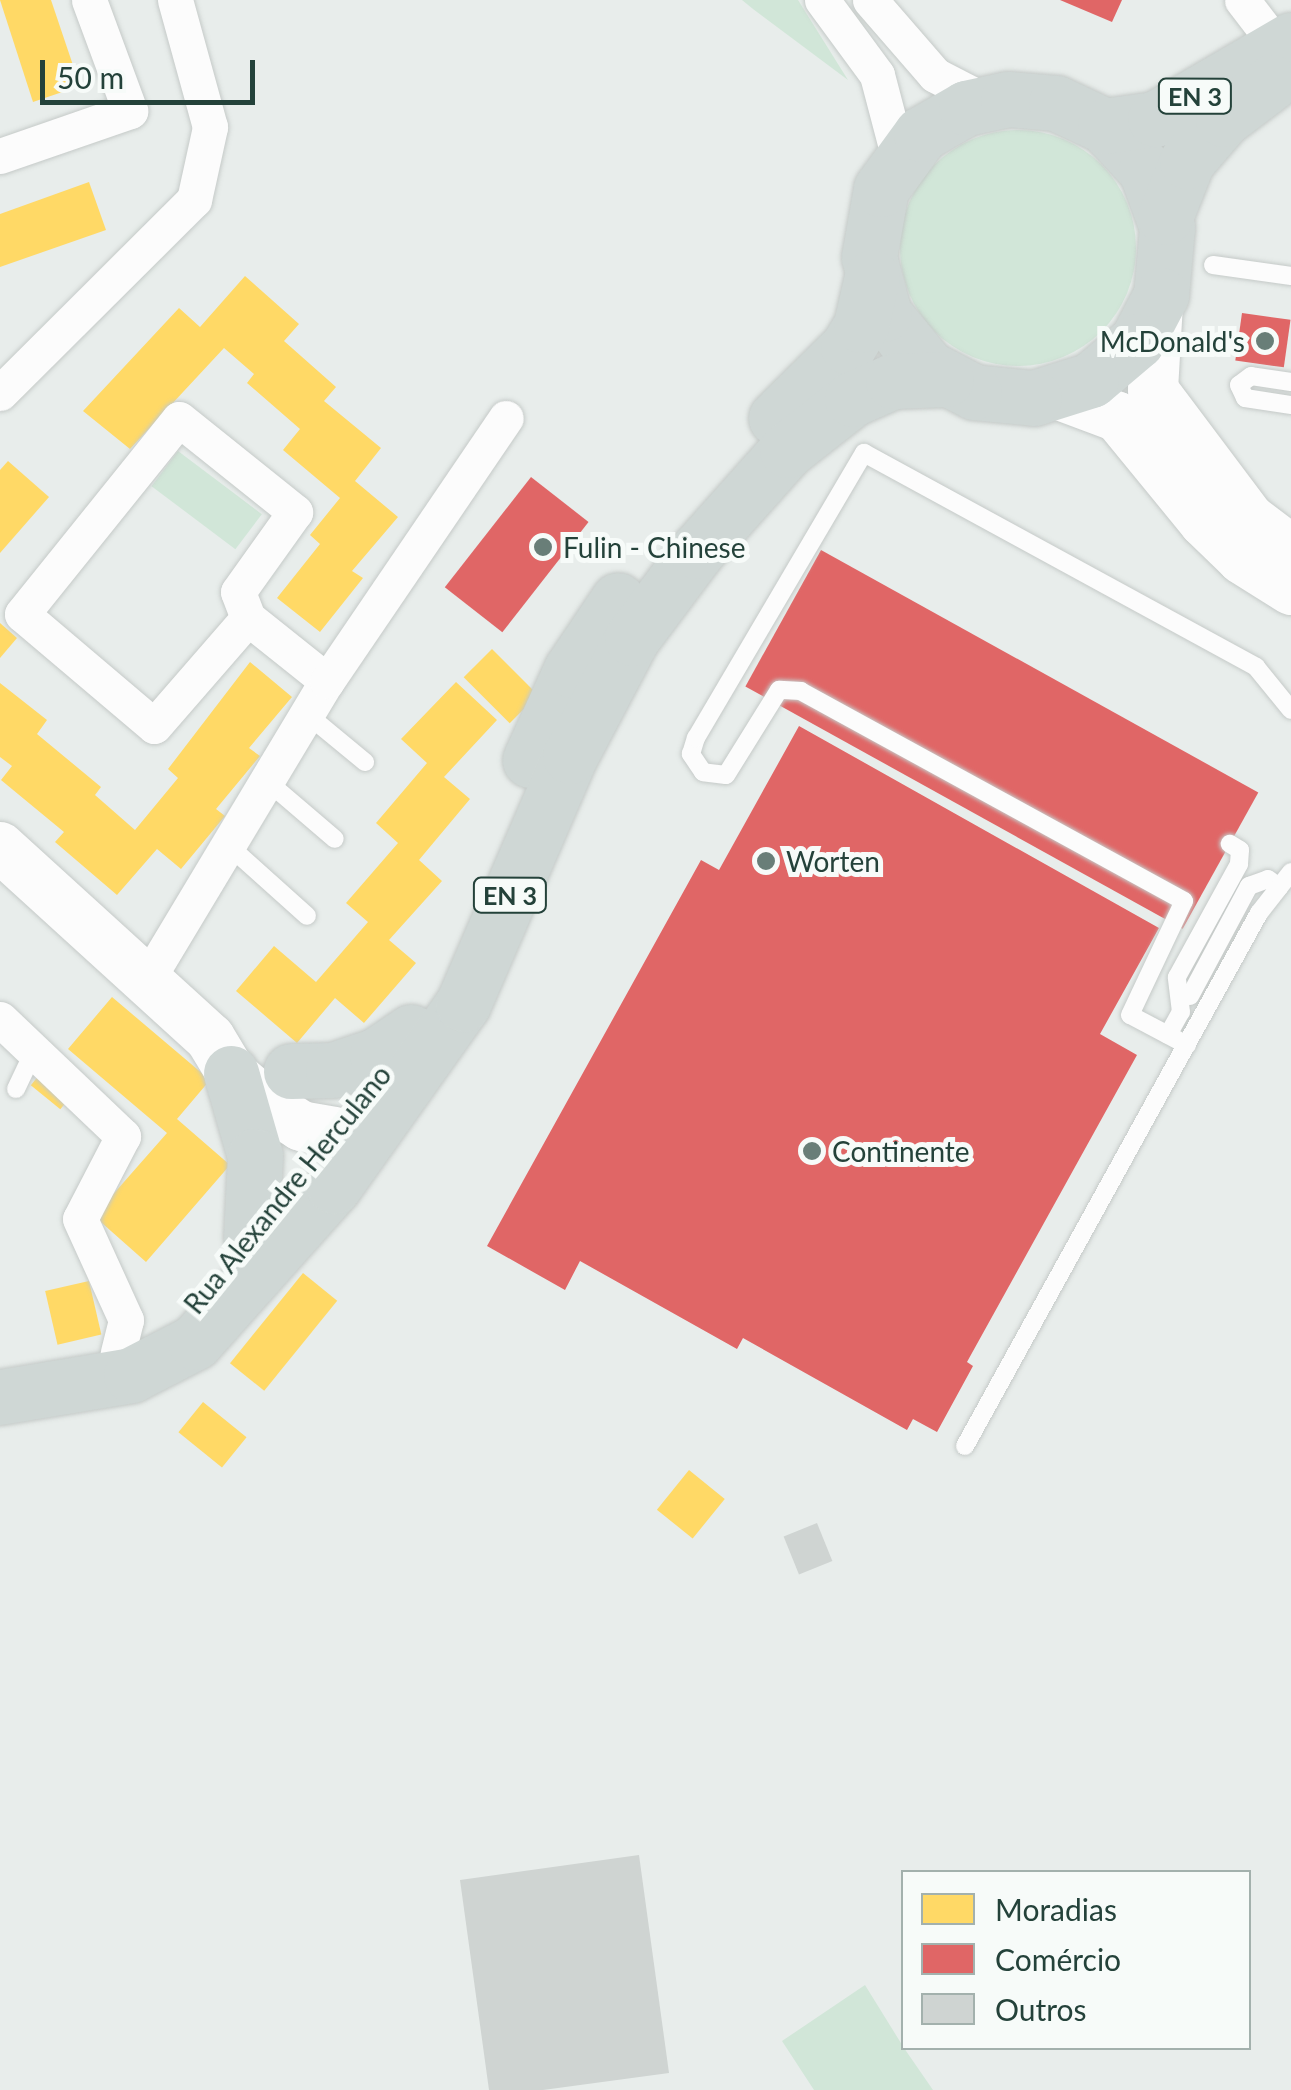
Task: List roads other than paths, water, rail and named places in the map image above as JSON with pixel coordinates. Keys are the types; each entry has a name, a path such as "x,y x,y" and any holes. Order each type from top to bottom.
{"main road":[{"name":"EN 3","path":"1105,126 1155,118 1285,62"},
{"name":"EN 3","path":"1165,217 1186,161 1223,119 1285,62"},
{"name":"EN 3","path":"987,102 1050,102 1105,126 1141,163 1165,217 1168,262 1158,303 1142,334 1113,366 1057,394 1000,397 946,379 898,338 872,277 873,214 898,159 942,119 987,102"},
{"name":"Rua Alexandre Herculano","path":"24,1394 118,1353 182,1319 251,1237 345,1143 374,1089 449,972 571,670 647,557 741,450 840,358 861,325 872,277"},
{"name":"Rua Alexandre Herculano","path":"24,1394 130,1375 195,1342 345,1143 463,1004 570,756 632,638 696,550 787,450 852,400 893,381 946,379"},
{"path":"290,1071 352,1064 411,1032"},
{"path":"220,1055 255,1156 251,1237"}],"street":[{"path":"0,156 130,111 90,0"},
{"path":"0,393 194,200 210,127 174,0"},
{"path":"822,0 877,75 898,159"},
{"path":"870,0 935,75 987,102"},
{"path":"1242,0 1285,62"},
{"path":"1158,303 1153,390 1250,520 1291,550"},
{"path":"1057,394 1118,417 1204,522 1242,560 1291,590"},
{"path":"146,980 327,681 506,418"},
{"path":"248,618 154,726 22,614 180,419 295,512 240,580 248,618 327,681"},
{"path":"0,847 301,1126 345,1143"},
{"path":"0,1019 124,1136 80,1220 126,1320 118,1353"},
{"path":"220,1055 290,1071 320,1102 345,1143"}],"lane":[{"path":"1214,265 1291,276"},
{"path":"1291,382 1252,376 1238,385 1245,398 1291,405"},
{"path":"1186,1045 1130,1015 1184,900 801,691 779,690 726,776 703,772 692,754 696,738 864,454 1256,666 1291,710"},
{"path":"308,715 365,762"},
{"path":"266,781 335,839"},
{"path":"1168,1035 1181,1012 1178,977 1239,864 1240,850 1230,844"},
{"path":"228,845 307,916"},
{"path":"965,1446 1186,1045 1285,880 1260,879 1249,886 1190,996"},
{"path":"16,1089 34,1051"}],"place":[{"name":"McDonald's","path":"1265,341"},
{"name":"Fulin - Chinese","path":"543,547"},
{"name":"Worten","path":"766,861"},
{"name":"Continente","path":"812,1151"}]}
